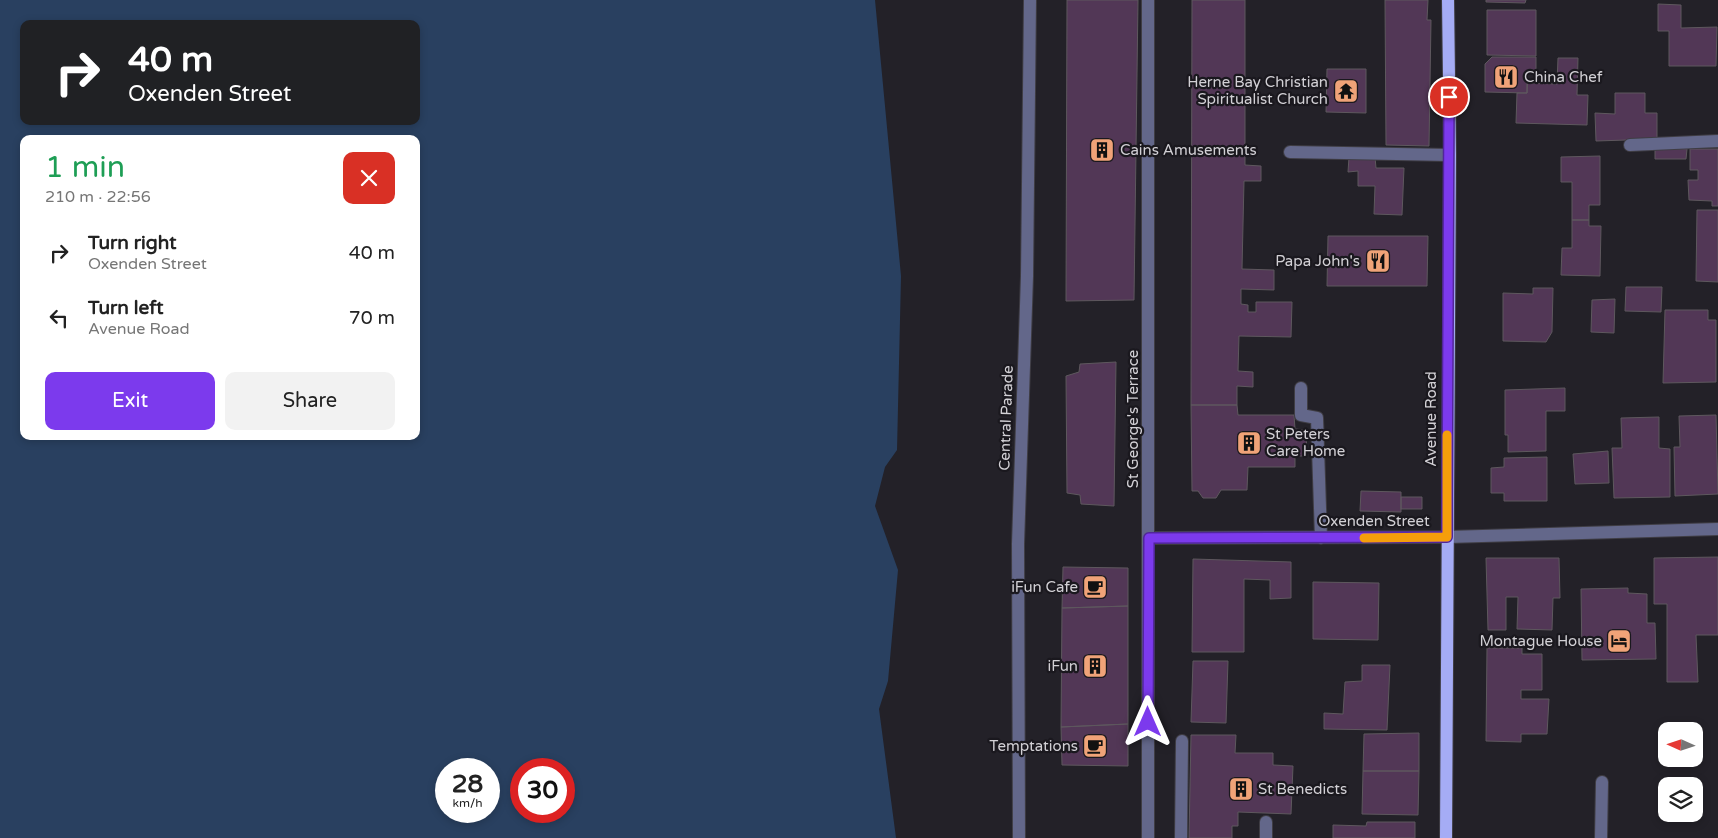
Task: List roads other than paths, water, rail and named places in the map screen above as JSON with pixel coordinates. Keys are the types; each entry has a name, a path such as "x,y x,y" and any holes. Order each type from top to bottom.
{"main road":[{"name":"Avenue Road","path":"1446,838 1450,155 1448,0"}],"street":[{"name":"Central Parade","path":"1019,838 1018,544 1027,276 1030,0"},
{"name":"St George's Terrace","path":"1148,0 1148,838"},
{"path":"1630,145 1718,140"},
{"path":"1290,152 1450,155"},
{"path":"1301,388 1301,415 1317,418 1321,538"},
{"name":"Oxenden Street","path":"1149,538 1447,537 1718,529"},
{"path":"1181,838 1182,741"},
{"path":"1601,838 1602,782"},
{"path":"1266,822 1266,838"}],"water":[{"path":"0,0 875,0 901,276 897,450 885,467 875,506 898,570 888,681 879,709 896,838 0,838"}],"place":[{"name":"China Chef","path":"1506,77"},
{"name":"Herne Bay Christian Spiritualist Church","path":"1346,91"},
{"name":"Cains Amusements","path":"1102,150"},
{"name":"Papa John's","path":"1378,261"},
{"name":"St Peters Care Home","path":"1249,443"},
{"name":"iFun Cafe","path":"1095,587"},
{"name":"Montague House","path":"1619,641"},
{"name":"iFun","path":"1095,666"},
{"name":"Temptations","path":"1095,746"},
{"name":"St Benedicts","path":"1241,789"}]}
